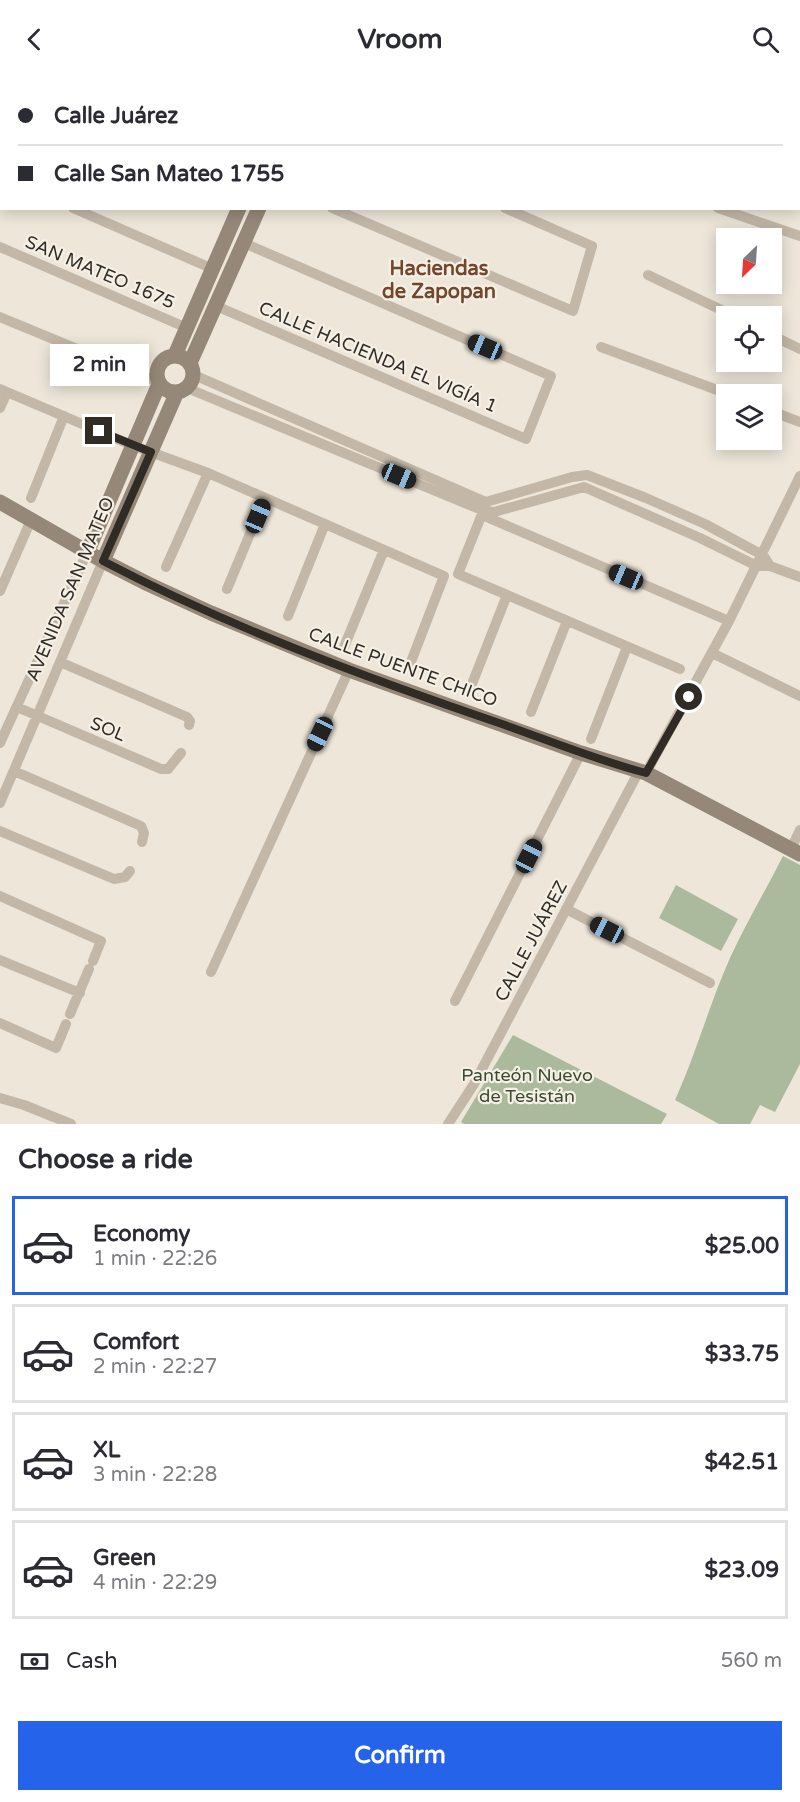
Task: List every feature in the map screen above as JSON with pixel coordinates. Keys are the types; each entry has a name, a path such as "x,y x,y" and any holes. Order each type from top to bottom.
{"main road":[{"name":"AVENIDA SAN MATEO","path":"87,553 131,453 158,382 156,373 162,360 175,355 238,210"},
{"name":"AVENIDA SAN MATEO","path":"103,561 151,452 187,379 257,213"},
{"path":"212,272 226,283"},
{"path":"158,382 167,391 187,379 183,357 175,355"},
{"path":"131,453 144,468"},
{"name":"CALLE PUENTE CHICO","path":"0,502 87,553 211,613 349,670 581,753 642,772 796,851"}],"street":[{"path":"77,210 212,272"},
{"path":"337,210 573,310 592,246 510,210"},
{"path":"724,210 800,236"},
{"name":"CALLE HACIENDA EL VIGÍA 1","path":"216,306 526,439 551,376 244,243"},
{"name":"SAN MATEO 1675","path":"0,247 187,328"},
{"path":"648,275 716,307"},
{"path":"0,317 158,382"},
{"path":"782,340 800,349"},
{"path":"601,347 716,390"},
{"path":"187,379 729,621"},
{"path":"0,408 3,391 64,416 131,453 151,452 208,473 444,576 409,667"},
{"path":"782,415 800,422"},
{"path":"31,498 64,416"},
{"path":"166,567 208,473"},
{"path":"580,475 584,487"},
{"path":"680,669 458,574 484,510 580,475 586,475 705,524 763,555 770,566"},
{"name":"CALLE JUÁREZ","path":"448,1124 474,1084 566,909 642,772 712,653 763,555 800,476"},
{"path":"484,510 494,512 584,487 757,566 770,566 800,577"},
{"path":"227,589 265,498"},
{"path":"641,512 646,498"},
{"path":"0,591 31,520"},
{"path":"288,616 325,524"},
{"path":"700,538 705,524"},
{"path":"344,647 384,550"},
{"name":"AVENIDA SAN MATEO","path":"0,743 87,553"},
{"name":"AVENIDA SAN MATEO","path":"0,802 103,561"},
{"path":"470,689 507,596"},
{"path":"531,712 567,621"},
{"path":"591,739 627,647"},
{"path":"712,653 800,696"},
{"path":"60,662 187,717 190,721 189,725"},
{"path":"211,972 349,670"},
{"name":"SOL","path":"16,707 161,769 168,769 181,753"},
{"path":"455,1001 581,753"},
{"path":"14,771 141,826 144,833 142,842"},
{"path":"796,851 800,830"},
{"path":"0,831 114,879 125,877 130,871"},
{"path":"0,896 101,941 56,1048 0,1023"},
{"path":"566,909 710,983"},
{"path":"0,960 80,993"},
{"path":"0,1098 59,1122"}],"green space":[{"path":"783,856 800,865 800,1064 775,1112 760,1105 750,1124 719,1124 675,1100 730,958"},
{"path":"676,885 738,919 721,951 659,918"},
{"name":"Panteón Nuevo de Tesistán","path":"513,1035 667,1114 661,1124 464,1124 461,1122"}],"district":[{"name":"Haciendas de Zapopan","path":"439,280"}],"route":[{"path":"99,431 151,452 103,561 211,613 349,670 581,753 646,773 689,697"}]}
